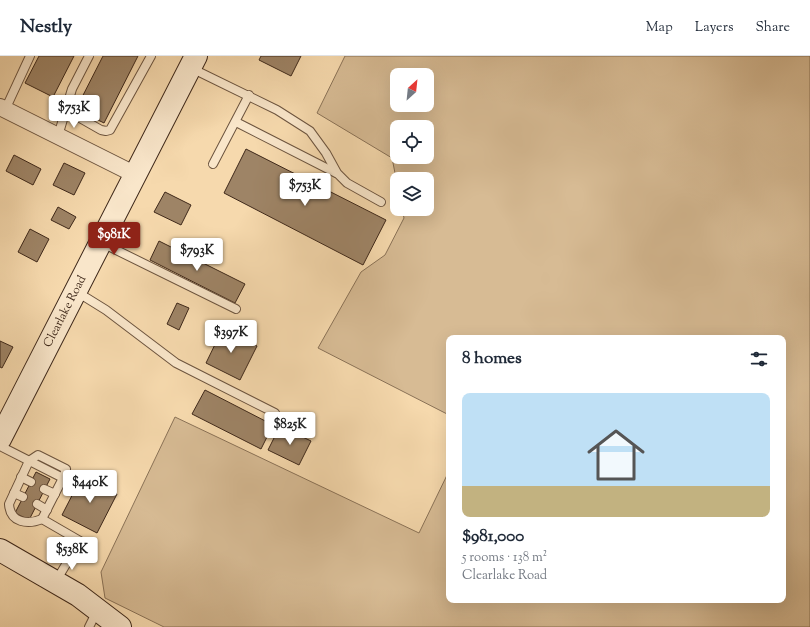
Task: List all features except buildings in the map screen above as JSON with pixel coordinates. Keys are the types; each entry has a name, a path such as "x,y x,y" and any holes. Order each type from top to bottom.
{"main road":[{"name":"Clearlake Road","path":"0,439 193,62"},
{"path":"0,550 56,581 94,618 120,626"}],"street":[{"path":"2,109 136,175"}],"lane":[{"path":"2,109 30,56"},
{"path":"58,136 72,89 89,56"},
{"path":"66,110 101,130 110,130 151,56"},
{"path":"193,62 249,96 277,110 310,131 326,152 337,174"},
{"path":"213,164 249,96"},
{"path":"236,122 337,174 347,183 381,202"},
{"path":"102,242 236,309"},
{"path":"76,291 106,310 176,363 275,413"},
{"path":"0,446 63,478 42,519 32,524 13,517 9,511 8,504 29,461"},
{"path":"21,478 31,482"},
{"path":"44,490 55,494"},
{"path":"14,493 23,497"},
{"path":"37,504 47,510"},
{"path":"42,519 80,542 56,581"}],"shaded area":[{"path":"345,56 810,56 810,627 164,627 105,598 101,572 175,417 419,533 446,477 446,603 786,603 786,335 446,335 446,413 318,348 361,272 385,255 404,218 404,216 434,216 434,172 395,172 393,164 434,164 434,120 390,120 390,157 317,113"}]}
